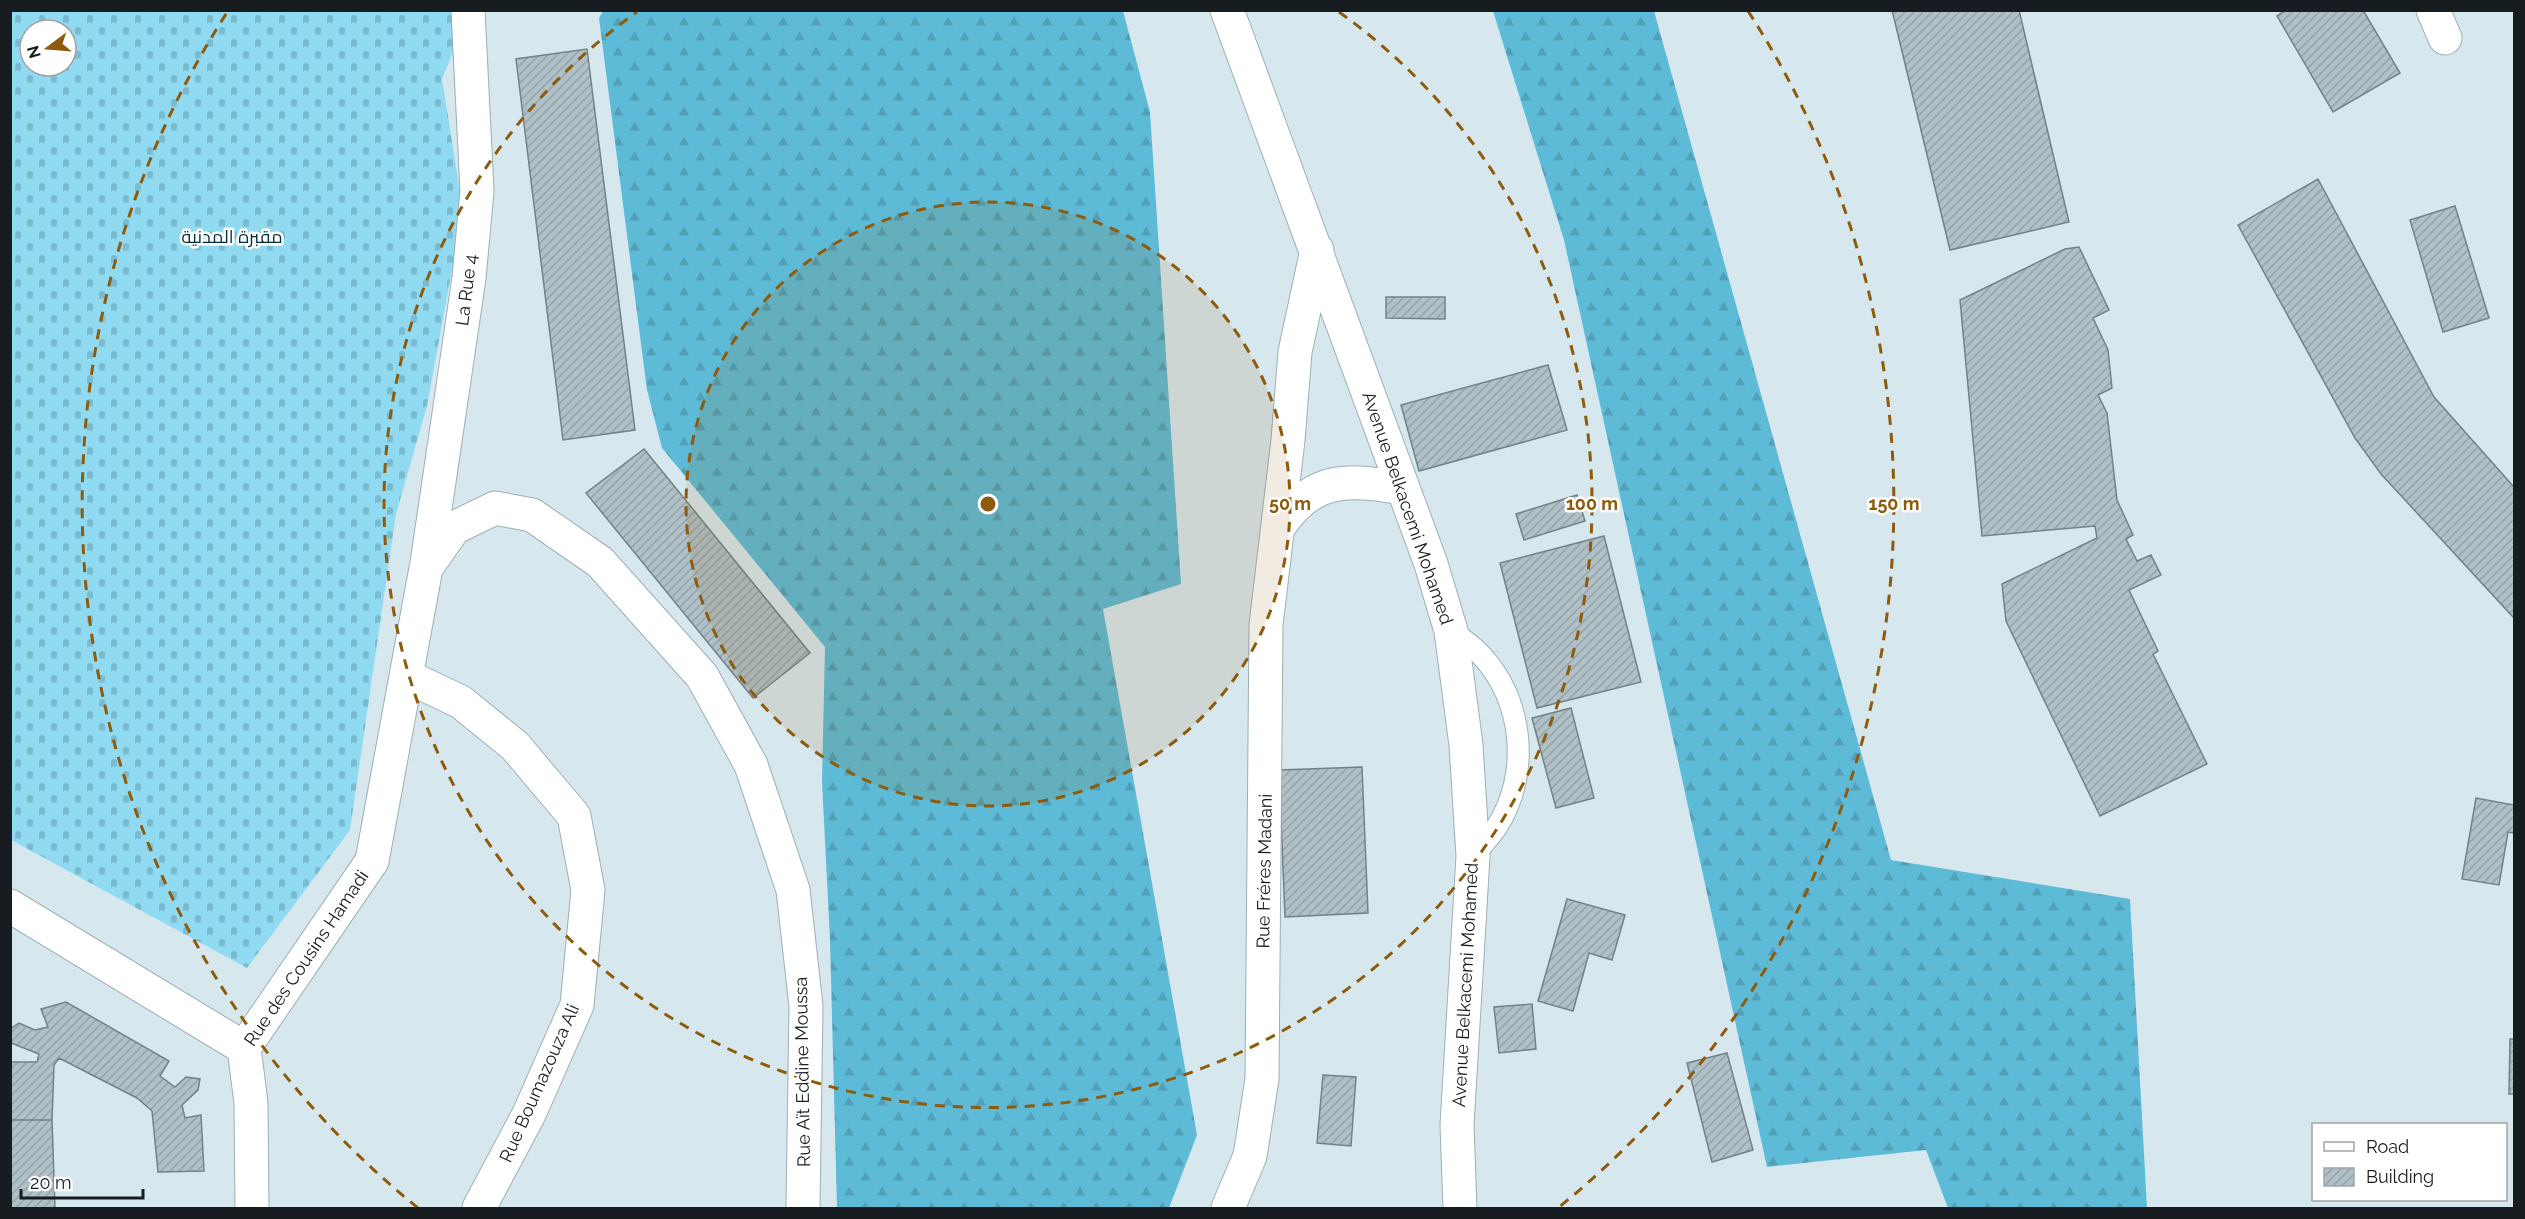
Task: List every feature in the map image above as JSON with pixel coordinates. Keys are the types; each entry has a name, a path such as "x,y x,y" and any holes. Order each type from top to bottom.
{"street":[{"name":"La Rue 4","path":"426,568 469,278 477,191 468,10"},
{"name":"Avenue Belkacemi Mohamed","path":"1227,10 1431,564 1451,631 1466,745 1473,856 1457,1125 1460,1209"},
{"name":"Rue Fréres Madani","path":"1228,1209 1250,1156 1262,1079 1266,625 1295,352 1317,250"},
{"path":"1278,528 1295,505 1318,488 1356,481 1402,488"},
{"name":"Rue Aït Eddine Moussa","path":"406,676 426,568 454,528 495,508 532,515 600,562 702,676 751,765 793,890 806,1006 803,1209"},
{"name":"Rue des Cousins Hamadi","path":"252,1209 251,1103 243,1048 372,861 406,676"},
{"name":"Rue Boumazouza Ali","path":"406,676 461,702 515,746 574,816 588,890 577,1005 529,1114 479,1209"},
{"path":"10,906 243,1048"}],"lane":[{"path":"1451,631 1480,654 1502,684 1516,720 1519,757 1512,794 1496,827 1473,856"}],"green space":[{"name":"مقبرة المدنية","path":"10,11 460,11 463,27 442,79 463,210 427,406 396,514 350,830 247,968 11,840"},
{"path":"603,11 1123,11 1150,112 1181,584 1103,609 1197,1135 1169,1208 837,1208 830,940 822,782 825,647 662,448 647,390 599,18"},
{"path":"1493,11 1654,11 1891,860 2130,899 2147,1208 1948,1208 1926,1150 1767,1167 1564,240"}],"building":[{"path":"1892,10 2019,10 2069,222 1950,250"},
{"path":"2286,10 2363,10 2400,73 2333,112 2277,16"},
{"path":"587,49 635,430 563,440 516,59"},
{"path":"2318,179 2434,397 2514,487 2514,618 2381,474 2355,438 2238,225"},
{"path":"2455,206 2489,318 2443,332 2410,220"},
{"path":"2079,247 2109,310 2093,318 2108,350 2112,388 2098,395 2107,413 2117,500 2133,535 2126,539 2137,561 2151,555 2161,575 2129,590 2158,651 2153,654 2207,764 2100,816 2006,621 2002,584 2097,538 2095,526 1982,536 1960,300 2065,249"},
{"path":"1386,297 1445,297 1445,319 1386,318"},
{"path":"1548,365 1567,430 1419,471 1401,405"},
{"path":"644,449 810,653 753,698 586,493"},
{"path":"1577,495 1585,521 1524,540 1516,514"},
{"path":"1604,536 1641,682 1537,708 1500,563"},
{"path":"1571,708 1594,798 1556,808 1532,718"},
{"path":"1362,767 1368,913 1285,917 1279,770"},
{"path":"2476,798 2514,805 2514,833 2508,832 2499,885 2462,879"},
{"path":"1567,899 1625,915 1612,960 1589,953 1573,1011 1538,1001"},
{"path":"66,1002 169,1061 160,1076 175,1087 186,1077 200,1079 198,1090 182,1105 185,1118 201,1115 204,1171 158,1172 152,1111 137,1098 59,1058 54,1065 52,1120 10,1120 10,1062 37,1062 39,1054 11,1043 10,1029 19,1023 35,1030 48,1027 41,1009"},
{"path":"1532,1004 1536,1049 1499,1053 1494,1007"},
{"path":"2510,1039 2514,1039 2514,1094 2509,1094"},
{"path":"1727,1053 1753,1150 1712,1162 1687,1063"},
{"path":"1323,1075 1356,1077 1351,1146 1317,1143"},
{"path":"10,1120 52,1120 55,1208 10,1208"}]}
